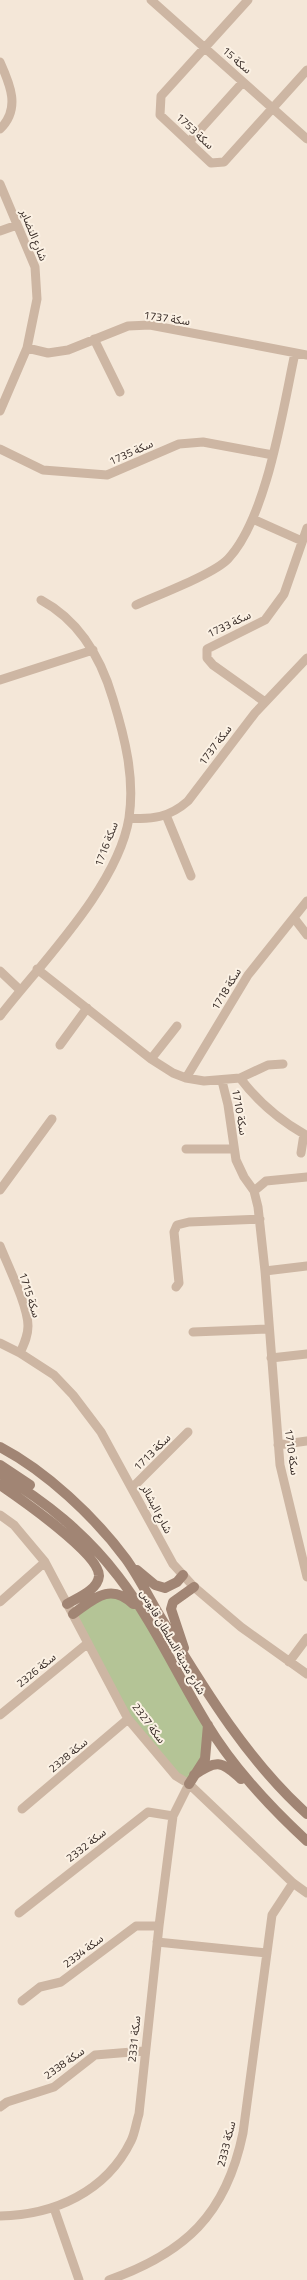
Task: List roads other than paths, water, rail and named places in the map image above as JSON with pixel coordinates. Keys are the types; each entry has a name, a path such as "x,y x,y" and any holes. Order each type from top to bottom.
{"main road":[{"name":"شارع مدينة السلطان قابوس","path":"0,1447 45,1477 80,1509 125,1558 226,1720 257,1761 307,1814"},
{"path":"0,1465 34,1487 72,1520 80,1533"},
{"name":"شارع مدينة السلطان قابوس","path":"0,1474 48,1504 80,1533 119,1576 147,1620 208,1725 233,1761 271,1805 307,1841"},
{"path":"0,1485 28,1504 64,1532 96,1566 99,1576 96,1584 88,1591 67,1604"},
{"path":"125,1558 155,1585 165,1588 177,1582 183,1575"},
{"path":"190,1663 171,1609 173,1602 194,1586"},
{"path":"73,1614 99,1596 113,1593 124,1595 147,1620"},
{"path":"192,1780 205,1759 208,1725"},
{"path":"192,1780 209,1765 217,1763 226,1765 271,1805"}],"street":[{"name":"سكة 15","path":"151,0 307,139"},
{"name":"سكة 1753","path":"248,0 206,49 161,96 160,114 211,162 224,162 274,109 307,70"},
{"path":"0,62 12,90 12,96 6,123 0,129"},
{"path":"189,142 243,82"},
{"name":"شارع النضاير","path":"0,184 16,226 35,267 37,299 28,348 0,411"},
{"path":"0,231 16,226"},
{"name":"سكة 1737","path":"28,348 48,353 68,350 128,326 150,325 307,355"},
{"path":"94,339 120,392"},
{"path":"136,605 214,569 228,559 253,519 273,456 295,353"},
{"name":"سكة 1735","path":"0,449 43,470 107,475 179,444 203,442 273,456"},
{"path":"253,519 302,541"},
{"name":"سكة 1733","path":"265,702 213,665 207,658 207,649 265,620 284,594 307,528"},
{"name":"سكة 1716","path":"0,1016 95,896 112,866 129,818 130,773 123,731 109,684 93,650 73,623 54,607 41,600"},
{"path":"0,680 93,650"},
{"name":"سكة 1737","path":"129,818 146,819 166,815 178,809 188,800 265,702 307,658"},
{"path":"166,815 191,876"},
{"name":"سكة 1718","path":"186,1078 248,975 307,901"},
{"path":"294,918 307,935"},
{"path":"37,969 152,1059 173,1073 186,1078 204,1081 222,1081 240,1078 268,1065 283,1064"},
{"path":"0,971 20,990"},
{"path":"60,1045 87,1008"},
{"path":"152,1059 177,1026"},
{"path":"240,1078 266,1108 283,1122 304,1134 301,1153"},
{"name":"سكة 1710","path":"222,1081 228,1105 234,1148 239,1170 254,1191 260,1219 280,1465 307,1577"},
{"path":"0,1190 52,1118"},
{"name":"سكة 1710","path":"186,1149 234,1148"},
{"path":"254,1191 266,1181 307,1176"},
{"path":"176,1287 179,1283 174,1232 177,1225 189,1222 260,1219"},
{"name":"سكة 1715","path":"0,1246 25,1311 28,1325 27,1336 20,1353"},
{"path":"265,1271 307,1266"},
{"path":"193,1332 268,1329"},
{"name":"شارع البشائر","path":"0,1343 20,1353 54,1375 73,1395 101,1432 173,1564 183,1575 241,1627 307,1674"},
{"path":"271,1358 307,1354"},
{"name":"سكة 1713","path":"132,1488 188,1432"},
{"path":"278,1445 307,1441"},
{"name":"سكة 2327","path":"0,1515 14,1525 45,1562 128,1719 176,1776 192,1780 293,1883 307,1893"},
{"path":"0,1602 45,1562"},
{"path":"289,1662 307,1638"},
{"name":"سكة 2326","path":"0,1715 88,1643"},
{"name":"سكة 2328","path":"22,1809 128,1719"},
{"name":"سكة 2331","path":"0,2216 23,2215 54,2208 78,2197 106,2175 131,2140 139,2114 144,2051 174,1816 192,1780"},
{"name":"سكة 2332","path":"19,1913 148,1812 174,1816"},
{"name":"سكة 2333","path":"109,2280 152,2262 187,2239 217,2202 229,2180 238,2157 243,2133 272,1915 293,1883"},
{"name":"سكة 2334","path":"22,2002 40,1987 61,1982 136,1926 159,1926"},
{"path":"157,1942 267,1953"},
{"name":"سكة 2338","path":"0,2107 7,2102 54,2087 95,2055 144,2051"},
{"path":"54,2208 79,2280"}]}
